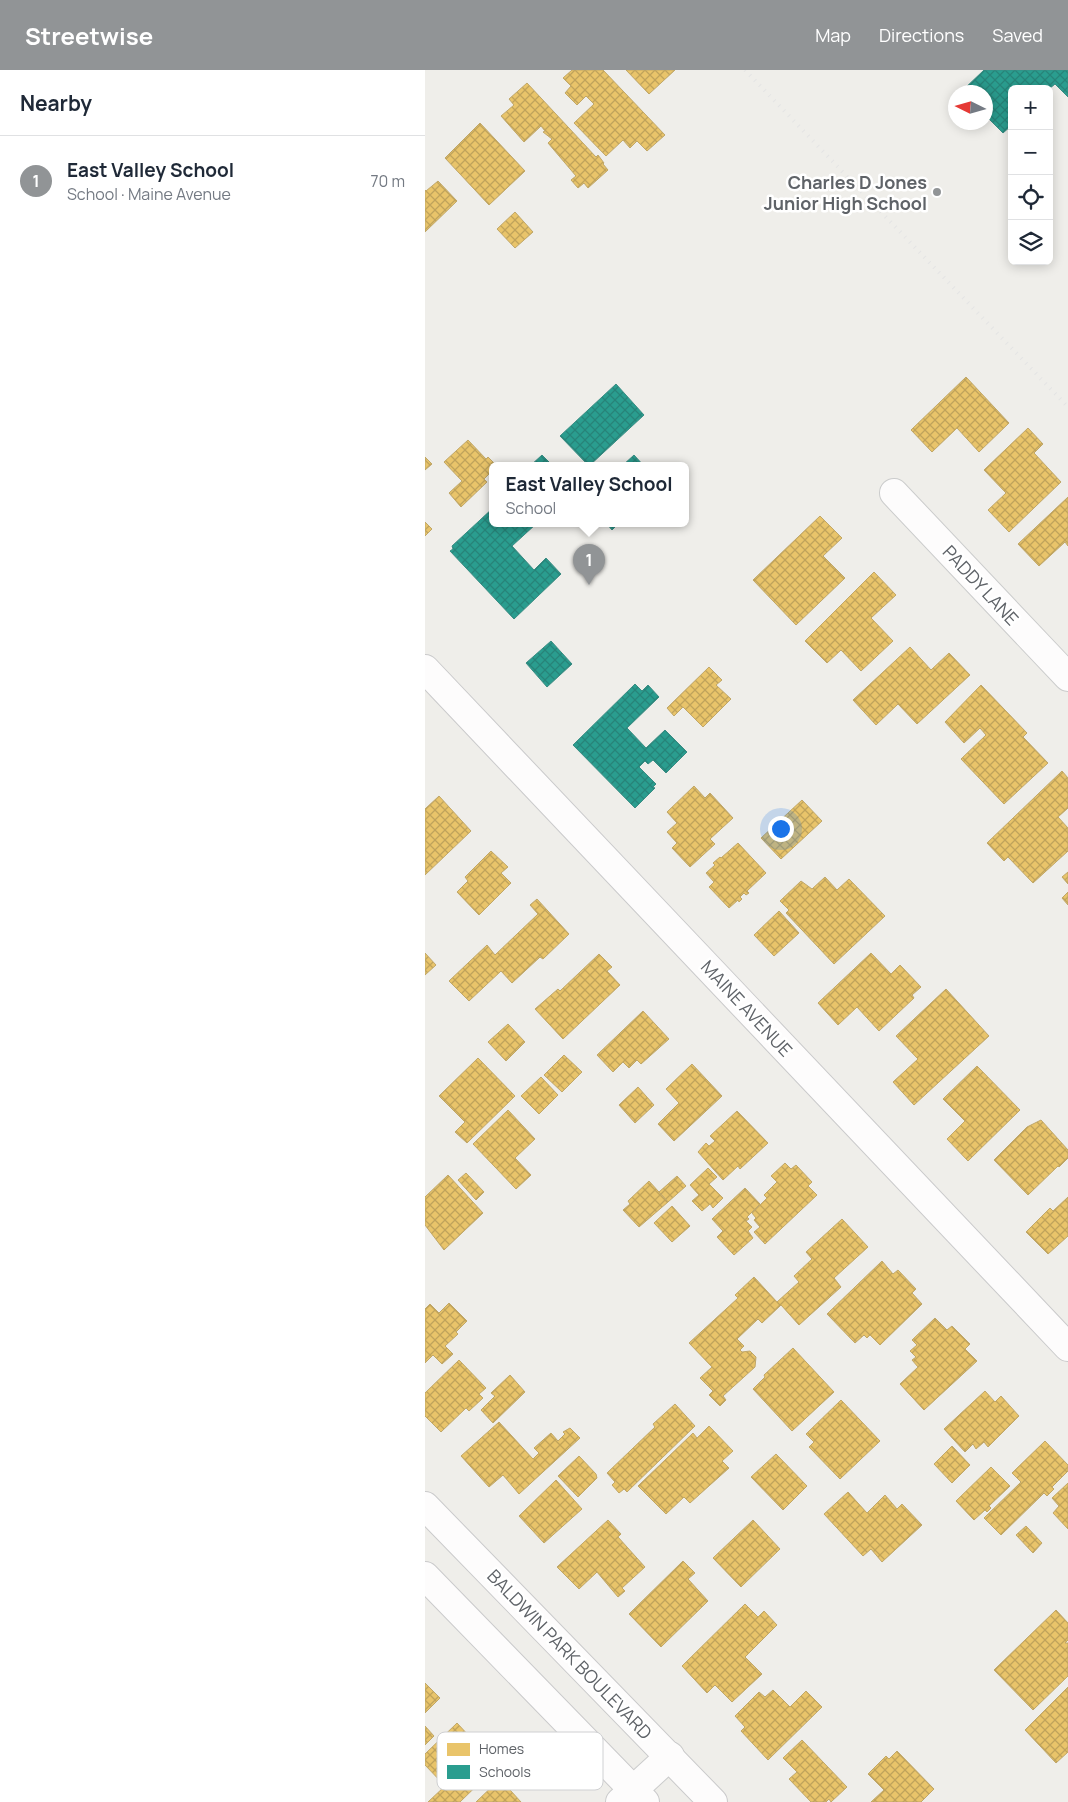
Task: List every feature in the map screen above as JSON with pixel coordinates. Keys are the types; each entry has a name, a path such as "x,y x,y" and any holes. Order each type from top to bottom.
{"street":[{"name":"PADDY LANE","path":"894,493 1068,678"},
{"name":"MAINE AVENUE","path":"425,669 1068,1347"},
{"name":"BALDWIN PARK BOULEVARD","path":"425,1506 713,1802"},
{"path":"425,1576 571,1732"},
{"path":"603,1766 633,1798 670,1756"}],"building: Homes":[{"path":"572,70 603,70 665,135 647,151 637,141 630,148 623,140 606,156 574,123 594,104 586,96 577,105 565,93 571,86 563,78"},
{"path":"626,70 675,70 649,94"},
{"path":"527,83 596,157 598,155 604,163 608,170 588,188 584,183 578,188 571,180 576,176 548,143 552,139 543,132 545,131 541,126 524,142 501,116 514,105 509,99"},
{"path":"480,123 525,171 489,205 445,158"},
{"path":"438,181 457,201 425,232 425,190"},
{"path":"515,212 533,232 515,248 497,229"},
{"path":"966,377 1009,423 979,452 957,428 932,452 911,430"},
{"path":"1028,428 1043,444 1034,453 1061,482 1009,532 988,510 1006,493 984,470"},
{"path":"468,440 486,459 488,457 493,462 489,462 489,474 484,479 487,482 461,507 449,493 462,481 444,462"},
{"path":"425,457 432,464 425,470"},
{"path":"1068,497 1068,546 1065,542 1039,566 1018,544"},
{"path":"820,516 842,538 823,556 845,578 796,625 753,580"},
{"path":"425,522 432,529 425,536"},
{"path":"874,572 896,595 871,618 893,641 861,671 841,650 827,663 805,641"},
{"path":"910,647 931,670 949,653 970,675 917,724 898,704 876,725 853,700"},
{"path":"709,667 722,680 716,685 731,699 703,727 683,707 674,716 667,708"},
{"path":"981,685 1027,733 1023,737 1048,763 1004,804 961,759 986,735 980,728 964,743 945,722"},
{"path":"1062,771 1068,778 1068,808 1058,817 1068,828 1068,851 1033,883 1008,857 1004,861 987,843"},
{"path":"694,786 705,798 710,793 733,818 710,839 715,844 690,867 672,848 677,843 667,832 677,823 667,812"},
{"path":"439,796 471,831 425,875 425,809"},
{"path":"802,800 822,821 781,859 761,838"},
{"path":"738,843 766,873 747,891 749,893 746,895 744,893 740,897 742,899 739,902 738,900 729,908 709,887 714,882 706,873 715,865 713,863"},
{"path":"491,851 508,867 501,873 511,883 479,915 457,892 468,881 465,877"},
{"path":"1068,872 1068,884 1062,877"},
{"path":"825,877 837,890 849,879 885,916 834,964 786,913 789,910 780,901 801,881 812,889"},
{"path":"1068,892 1068,905 1062,898"},
{"path":"537,899 569,934 543,959 540,957 512,983 501,971 469,1001 449,981 487,945 495,955 538,914 530,905"},
{"path":"779,911 799,933 774,956 754,935"},
{"path":"425,953 436,965 425,975"},
{"path":"871,953 891,974 900,965 921,987 912,995 914,998 879,1031 857,1007 838,1025 818,1003"},
{"path":"599,954 612,967 607,971 620,985 563,1039 535,1009 558,989 560,991"},
{"path":"946,989 989,1036 914,1105 893,1082 918,1059 896,1036"},
{"path":"643,1011 669,1039 641,1064 637,1060 629,1068 623,1062 613,1072 597,1055"},
{"path":"508,1024 525,1042 506,1061 488,1042"},
{"path":"564,1055 582,1072 562,1092 544,1075"},
{"path":"478,1058 515,1096 467,1143 455,1132 465,1122 439,1096"},
{"path":"692,1064 722,1096 674,1141 658,1124 679,1103 666,1089"},
{"path":"977,1066 1020,1110 968,1161 947,1139 965,1121 943,1099"},
{"path":"541,1077 558,1095 539,1114 521,1096"},
{"path":"638,1087 654,1105 635,1123 619,1105"},
{"path":"508,1110 535,1139 515,1158 531,1175 516,1189 473,1144"},
{"path":"737,1111 768,1143 740,1169 738,1166 723,1180 698,1152 706,1143 709,1146 715,1141 710,1136"},
{"path":"1041,1120 1068,1150 1068,1158 1028,1195 994,1160 1027,1127"},
{"path":"785,1163 791,1169 796,1165 812,1182 808,1186 817,1195 765,1244 754,1232 760,1227 754,1220 756,1218 752,1213 767,1198 764,1195 777,1182 771,1176"},
{"path":"708,1168 717,1177 709,1184 723,1198 713,1208 710,1204 702,1211 692,1201 699,1195 690,1185"},
{"path":"466,1173 484,1192 476,1200 458,1180"},
{"path":"448,1175 483,1213 444,1250 425,1225 425,1197"},
{"path":"677,1176 686,1186 668,1202 659,1192"},
{"path":"649,1181 668,1202 639,1227 623,1210 630,1204 628,1201"},
{"path":"745,1188 760,1204 747,1217 749,1219 746,1221 752,1227 748,1231 753,1238 734,1255 717,1237 723,1231 712,1219"},
{"path":"1068,1197 1068,1236 1048,1254 1026,1232 1050,1208 1053,1211"},
{"path":"672,1206 690,1226 672,1242 654,1223"},
{"path":"842,1219 868,1247 834,1278 841,1287 799,1325 781,1305 762,1323 758,1319 737,1339 744,1346 740,1350 742,1352 750,1351 756,1357 755,1367 723,1396 726,1400 720,1406 709,1395 713,1391 700,1378 712,1367 689,1343 738,1298 735,1295 754,1277 777,1302 799,1282 794,1276 812,1259 806,1252"},
{"path":"882,1261 893,1274 898,1270 916,1289 912,1293 922,1304 880,1345 870,1335 867,1338 864,1335 855,1343 827,1314"},
{"path":"449,1303 467,1321 456,1332 458,1334 445,1346 453,1354 442,1364 433,1355 425,1363 425,1309 430,1304 439,1313"},
{"path":"935,1318 947,1330 952,1326 970,1344 965,1349 977,1361 924,1410 900,1384 918,1367 912,1360 916,1357 910,1351 917,1345 912,1340"},
{"path":"793,1348 834,1392 792,1431 753,1389 765,1377 764,1375"},
{"path":"459,1360 486,1388 479,1394 483,1398 469,1411 466,1408 441,1432 425,1416 425,1393"},
{"path":"510,1375 525,1392 493,1423 481,1410 495,1396 491,1393"},
{"path":"985,1391 995,1402 1001,1396 1019,1416 988,1447 984,1442 976,1449 973,1444 965,1452 944,1429"},
{"path":"841,1400 880,1441 840,1479 809,1447 814,1442 806,1434"},
{"path":"675,1404 695,1426 627,1492 624,1489 619,1493 612,1485 615,1482 607,1473 655,1427 653,1424"},
{"path":"499,1422 533,1459 539,1453 534,1448 551,1433 558,1441 565,1434 563,1432 570,1428 580,1438 519,1494 503,1475 489,1487 461,1456"},
{"path":"709,1426 733,1451 722,1461 729,1468 690,1503 684,1497 666,1514 638,1486 693,1433 697,1438"},
{"path":"1045,1441 1068,1465 1068,1471 1052,1487 1054,1489 1047,1496 1044,1493 1001,1535 984,1518 1021,1482 1012,1473"},
{"path":"952,1446 970,1465 952,1483 934,1464"},
{"path":"776,1454 807,1486 783,1510 751,1477"},
{"path":"579,1456 596,1474 597,1478 578,1497 558,1476"},
{"path":"991,1467 1010,1486 989,1506 991,1508 987,1512 985,1510 974,1520 956,1501"},
{"path":"556,1480 582,1509 544,1543 519,1516"},
{"path":"1068,1483 1068,1529 1053,1513 1059,1506 1052,1498"},
{"path":"848,1492 867,1513 885,1495 897,1509 902,1504 922,1525 882,1562 871,1549 863,1556 824,1514"},
{"path":"608,1520 621,1534 618,1537 645,1567 622,1588 625,1591 618,1597 597,1572 579,1589 557,1567"},
{"path":"753,1520 780,1549 741,1587 713,1558"},
{"path":"1026,1526 1042,1543 1033,1553 1016,1535"},
{"path":"683,1561 695,1573 688,1579 708,1601 661,1647 629,1614"},
{"path":"745,1604 758,1617 764,1611 777,1625 745,1657 762,1674 732,1702 715,1685 707,1693 682,1666"},
{"path":"1056,1610 1068,1623 1068,1640 1065,1643 1068,1643 1068,1676 1033,1710 994,1670"},
{"path":"425,1683 440,1698 425,1713"},
{"path":"1068,1687 1068,1752 1056,1763 1025,1730"},
{"path":"773,1690 790,1707 806,1691 822,1707 768,1760 741,1731 745,1727 735,1716 759,1692 765,1697"},
{"path":"457,1723 465,1732 448,1732"},
{"path":"425,1726 434,1736 425,1745"},
{"path":"802,1740 847,1787 831,1802 829,1799 826,1802 811,1802 789,1779 797,1772 783,1758"},
{"path":"437,1742 437,1778 425,1765 425,1754"},
{"path":"897,1751 934,1789 921,1802 871,1802 884,1790 868,1774 886,1756 889,1759"},
{"path":"441,1790 472,1790 460,1802 428,1802"},
{"path":"489,1790 510,1790 521,1802 476,1802"}],"building: Schools":[{"path":"984,70 1068,70 1068,97 1055,84 1053,86 1008,85 1008,129 1003,133 993,123 993,85 968,85"},
{"path":"616,384 644,415 593,462 585,462 560,436"},
{"path":"542,455 549,462 534,462"},
{"path":"634,455 640,462 626,462"},
{"path":"489,512 489,527 533,527 512,546 534,570 546,558 561,574 514,619 450,551 453,549 452,546"},
{"path":"551,641 572,664 547,687 526,663"},
{"path":"635,684 642,691 648,685 659,697 627,728 646,748 665,730 687,752 666,773 653,760 648,764 645,761 639,767 656,784 653,787 655,788 635,808 573,745"}],"railway":[{"path":"745,70 1068,407"}],"place":[{"name":"Charles D Jones Junior High School","path":"937,192"},
{"name":"East Valley School","path":"589,585"}]}
